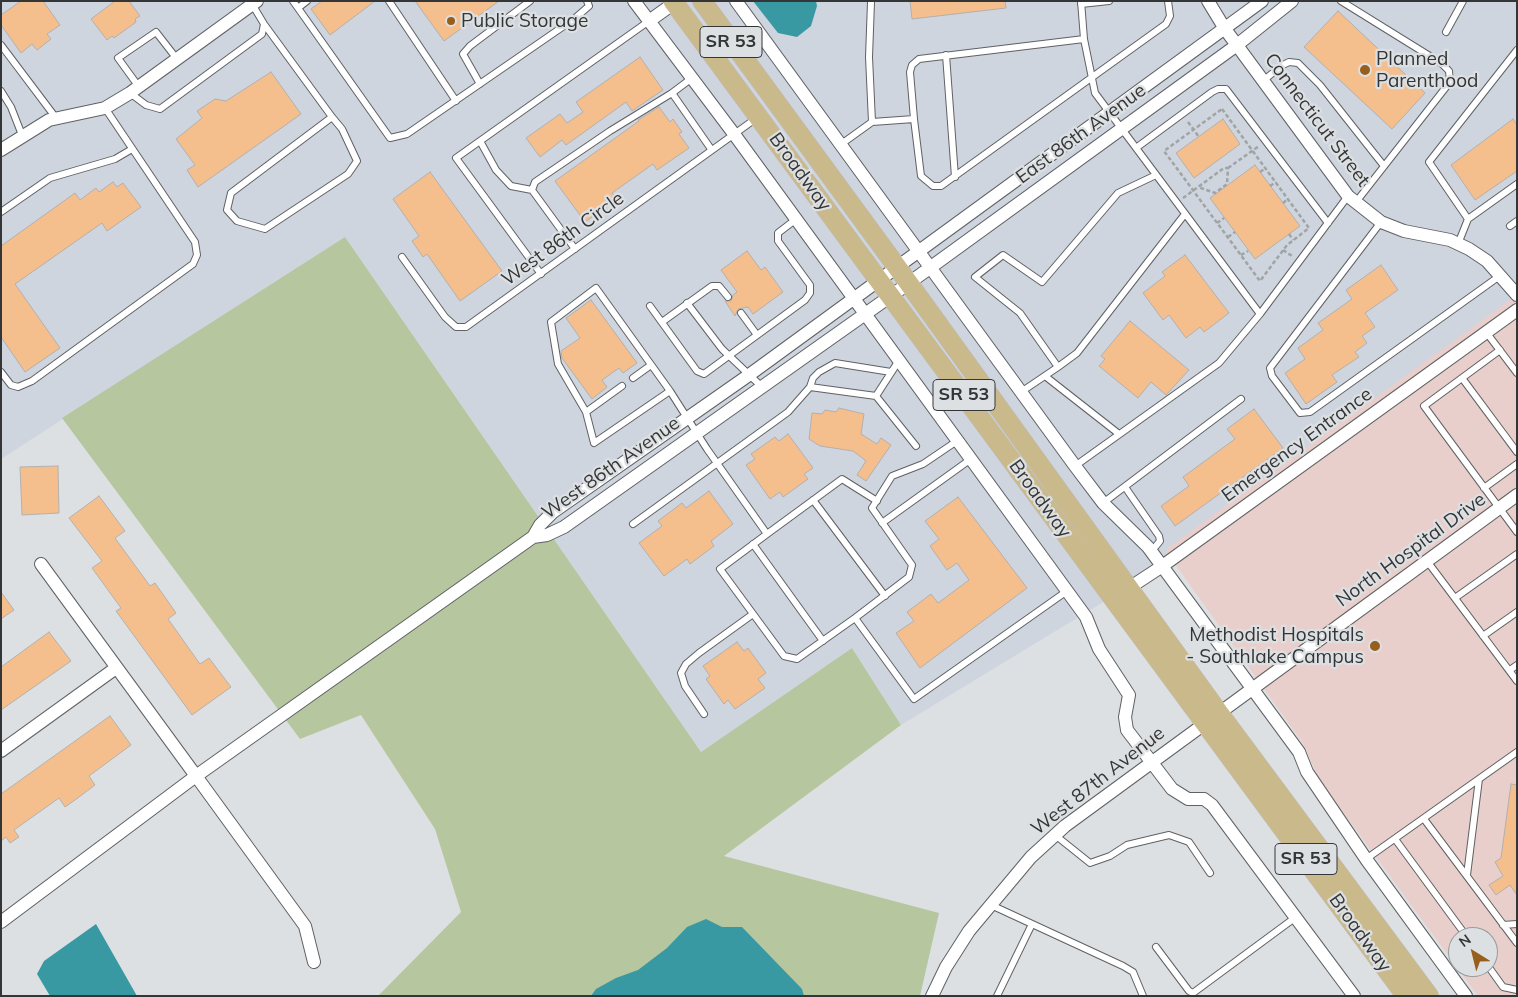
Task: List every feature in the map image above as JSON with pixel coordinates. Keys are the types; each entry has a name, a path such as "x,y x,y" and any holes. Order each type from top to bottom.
{"main road":[{"name":"Broadway","path":"702,1 1130,588 1212,718 1406,996"},
{"name":"Broadway","path":"675,2 1096,574 1212,718 1430,996"}],"street":[{"path":"634,1 734,134 864,314 894,367 971,459 1086,617 1099,648 1129,695 1125,717 1127,730 1172,789 1188,798 1204,798 1212,804 1354,996"},
{"path":"736,1 1075,466 1104,503 1151,552 1298,752 1307,772 1366,859 1466,996"},
{"name":"Connecticut Street","path":"1208,1 1263,81 1352,199 1381,222 1404,231 1427,234 1458,244 1487,261 1517,295"},
{"name":"East 86th Avenue","path":"878,279 918,252 1262,1"},
{"name":"East 86th Avenue","path":"890,296 1237,45 1292,1"},
{"path":"1,150 22,135 49,120 105,108 135,90 253,2"},
{"path":"649,21 675,2"},
{"name":"West 86th Avenue","path":"533,537 540,525 553,512 686,417 749,375 878,279"},
{"name":"West 86th Avenue","path":"533,537 547,535 564,527 890,296"},
{"name":"Emergency Entrance","path":"1130,588 1162,567 1517,310"},
{"name":"North Hospital Drive","path":"1212,718 1517,495"},
{"path":"1,922 196,776 533,537"},
{"path":"41,564 305,926 314,962"},
{"path":"1096,574 1110,584 1130,588"},
{"path":"1,751 116,668"},
{"name":"West 87th Avenue","path":"932,996 946,967 969,931 1031,857 1055,835 1212,718"}],"lane":[{"path":"293,1 390,138 407,134 574,19 590,6 587,1"},
{"path":"298,8 307,1"},
{"path":"389,1 456,101"},
{"path":"480,84 463,54 470,46 530,1"},
{"path":"1109,1 1081,3 1084,38 1095,93 1260,314"},
{"path":"1084,38 919,59 912,65 910,72 922,176 933,186 941,186 955,177 1166,24 1170,16 1168,1"},
{"path":"1075,466 1219,363 1260,314 1328,223 1384,166 1450,82 1449,71 1441,63 1341,1"},
{"path":"1446,32 1463,1"},
{"path":"253,2 264,24 342,129 358,161 348,174 265,229 237,221 227,210 231,193 332,117"},
{"path":"871,2 869,57 872,122"},
{"path":"541,274 456,158 649,21"},
{"path":"177,59 156,32 118,58 135,90 146,105 160,109 262,34 264,24"},
{"path":"1,45 56,119"},
{"path":"1468,219 1429,162 1517,50"},
{"path":"946,55 955,177"},
{"path":"1263,81 1281,66 1289,62 1298,63 1320,85 1384,166"},
{"path":"532,190 536,182 564,162 672,94 692,78"},
{"path":"1136,148 1212,92 1218,89 1226,89 1328,223"},
{"path":"1,91 11,107 22,135"},
{"path":"672,94 711,149"},
{"path":"1,372 11,385 18,388 32,380 193,264 197,255 195,242 105,108"},
{"name":"West 86th Circle","path":"402,257 445,317 456,327 466,327 711,149 759,117"},
{"path":"840,145 872,122 914,119"},
{"path":"480,141 496,170 510,186 532,190 575,249"},
{"path":"1,212 50,178 115,159 132,149"},
{"path":"1058,367 1020,313 975,277 1003,255 1042,282 1118,193 1156,175"},
{"path":"1458,244 1468,219 1517,184"},
{"path":"1020,392 1077,353 1185,214"},
{"path":"650,306 696,371 704,374 805,300 810,293 810,285 778,240 778,233 795,220"},
{"path":"1510,226 1517,221"},
{"path":"1381,222 1270,368 1272,376 1300,413 1310,412 1501,275"},
{"path":"662,322 712,286 719,286 728,297"},
{"path":"670,391 594,443 586,412 558,364 551,322 596,288 670,391 717,464 767,534"},
{"path":"688,303 728,356 761,386"},
{"path":"741,313 757,335"},
{"path":"1486,332 1517,374"},
{"path":"1500,350 1424,406 1517,532"},
{"path":"633,524 788,412 810,387 812,378 836,363 894,367 876,396"},
{"path":"633,378 651,365"},
{"path":"1046,376 1119,434"},
{"path":"1462,378 1517,452"},
{"path":"586,412 622,386"},
{"path":"810,387 876,396 916,446"},
{"path":"1104,503 1241,399"},
{"path":"877,500 842,480 720,569 784,656 797,659 910,577 912,565 872,508 877,500 892,476 923,464 957,441"},
{"path":"882,523 971,459"},
{"path":"1484,488 1517,464"},
{"path":"1125,487 1160,536 1160,541 1151,552"},
{"path":"813,500 885,596"},
{"path":"753,544 823,641"},
{"path":"1455,598 1517,554"},
{"path":"1427,561 1517,681"},
{"path":"855,618 914,699 1067,591"},
{"path":"1483,636 1517,612"},
{"path":"704,714 685,686 681,673 686,664 699,653 754,614"},
{"path":"1510,670 1517,665"},
{"path":"1366,859 1517,752"},
{"path":"1467,875 1479,779"},
{"path":"1424,819 1517,943"},
{"path":"1055,835 1090,863 1110,856 1127,845 1169,835 1189,842 1210,873"},
{"path":"1395,839 1460,927"},
{"path":"991,905 1123,966 1133,972 1144,996"},
{"path":"1156,947 1189,991 1194,993 1296,918"},
{"path":"997,996 1032,924"},
{"path":"1503,925 1517,924"},
{"path":"1496,977 1504,987 1517,990"}],"path":[{"path":"1222,109 1309,228 1286,245 1260,281 1164,151 1194,130 1222,109"},
{"path":"1194,130 1199,136"},
{"path":"1194,190 1253,150"},
{"path":"1198,187 1215,193 1227,184 1228,168"},
{"path":"1260,172 1266,168"},
{"path":"1270,186 1276,182"},
{"path":"1283,203 1288,199"},
{"path":"1218,223 1224,218"},
{"path":"1300,226 1305,222"},
{"path":"1228,237 1235,232"},
{"path":"1289,234 1293,240"},
{"path":"1241,256 1248,251"}],"shaded area":[{"path":"1,1 1517,1 1517,309 1161,567 901,725 852,648 701,752 345,237 1,459"},
{"name":"Methodist Hospitals - Southlake Campus","path":"1517,295 1517,996 1478,996 1464,977 1498,977 1498,927 1448,927 1448,955 1320,781 1302,742 1165,550"}],"green space":[{"path":"345,237 701,752 852,648 901,725 724,856 939,913 920,996 378,996 461,912 435,829 361,715 300,739 62,418"}],"water":[{"path":"753,1 816,1 817,6 811,26 797,37 778,33"},
{"path":"706,919 722,927 742,927 802,989 804,996 591,996 596,989 616,978 638,970 667,948 687,927"},
{"path":"96,924 137,996 50,996 37,974 44,961"}],"building":[{"path":"21,1 43,1 60,25 47,34 51,39 37,50 32,44 21,53 1,25 1,15"},
{"path":"115,1 129,1 140,16 135,19 136,22 114,38 112,36 107,40 91,19"},
{"path":"322,1 375,1 330,35 311,9"},
{"name":"Public Storage","path":"415,1 499,1 444,41"},
{"path":"910,1 1005,1 1006,8 912,19"},
{"name":"Planned Parenthood","path":"1338,11 1425,93 1392,129 1304,47"},
{"path":"640,57 663,90 632,111 626,102 566,145 562,140 540,157 526,138 560,114 567,123 583,112 576,102"},
{"path":"271,72 301,114 198,187 187,170 195,165 176,139 202,118 197,111 215,99 226,101"},
{"path":"659,107 670,122 673,119 682,132 679,134 689,148 657,170 653,164 612,193 617,199 585,222 555,181 638,120"},
{"path":"1223,119 1240,144 1194,178 1176,153"},
{"path":"1513,119 1517,125 1517,171 1475,200 1451,165"},
{"path":"1255,165 1300,226 1255,259 1210,198"},
{"path":"430,172 502,271 460,301 427,254 423,257 412,241 419,236 393,199"},
{"path":"113,182 117,187 123,183 141,207 107,231 102,223 15,284 60,348 25,372 1,337 1,246 75,193 80,200 96,188 99,192"},
{"path":"747,251 761,270 765,267 783,292 753,314 748,307 738,309 735,316 725,301 731,301 733,295 737,292 721,270"},
{"path":"1185,255 1229,313 1204,332 1200,327 1186,338 1169,315 1163,320 1143,293 1165,276 1162,272"},
{"path":"1381,265 1398,290 1365,313 1375,327 1362,336 1367,343 1355,352 1359,357 1332,375 1337,382 1306,404 1285,373 1305,359 1298,348 1323,330 1318,323 1352,299 1346,290"},
{"path":"591,300 637,363 623,373 619,368 602,380 607,387 592,399 562,358 561,351 580,338 566,318"},
{"path":"1130,321 1189,370 1166,395 1151,382 1138,398 1099,366 1105,359 1101,356"},
{"path":"839,408 864,414 861,434 877,444 881,438 891,445 866,481 857,475 866,461 853,451 820,446 809,439 812,413 822,414 825,410 836,412"},
{"path":"1254,409 1283,448 1175,526 1161,506 1189,486 1183,477 1235,439 1227,429"},
{"path":"788,434 813,468 804,474 808,479 783,497 780,492 770,499 746,465 755,459 751,454 775,437 779,441"},
{"path":"58,466 59,513 22,515 20,467"},
{"path":"709,491 733,524 711,541 714,546 690,564 687,559 664,576 639,543 662,526 658,521 682,503 686,508"},
{"path":"99,496 125,531 115,538 150,586 155,583 176,613 168,619 200,664 209,658 231,687 192,715 116,611 121,608 92,568 102,561 69,518"},
{"path":"958,497 1027,588 920,668 896,633 914,621 907,612 931,594 938,603 969,580 957,563 947,570 930,546 939,539 925,521"},
{"path":"1,592 14,610 1,619"},
{"path":"49,632 71,661 1,710 1,667"},
{"path":"737,642 744,651 748,648 766,673 758,679 765,688 735,709 728,700 724,704 706,679 710,676 703,666"},
{"path":"110,716 131,745 89,776 95,785 75,800 65,807 59,798 14,830 19,837 10,843 6,837 1,841 1,794"},
{"path":"1511,784 1517,785 1517,895 1510,885 1496,895 1489,885 1503,876 1495,862 1501,858"}],"place":[{"name":"Public Storage","path":"451,21"},
{"name":"Planned Parenthood","path":"1365,70"},
{"name":"Methodist Hospitals - Southlake Campus","path":"1375,646"}]}
